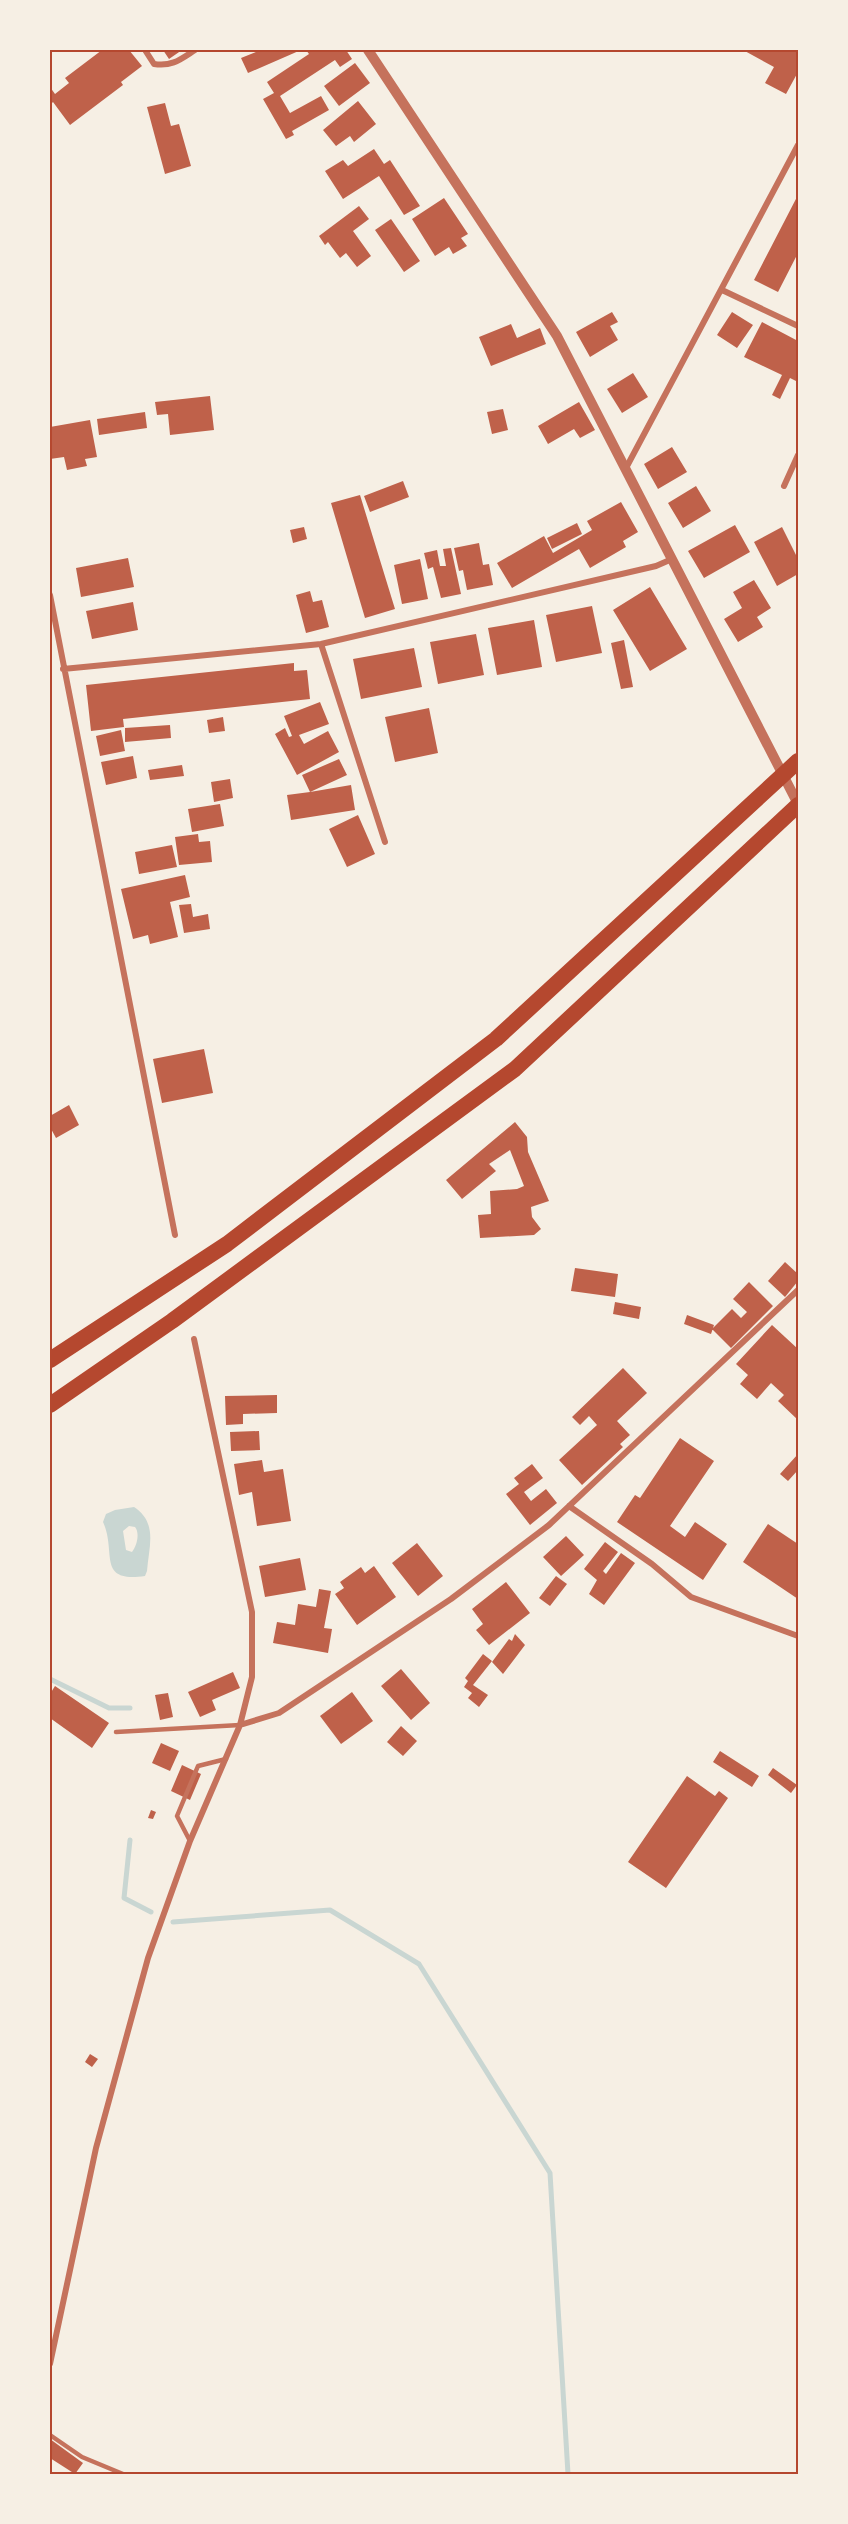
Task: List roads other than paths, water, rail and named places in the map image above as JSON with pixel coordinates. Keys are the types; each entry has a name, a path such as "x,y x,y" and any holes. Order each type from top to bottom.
{"highway":[{"path":"50,1360 73,1343 166,1286 226,1244 496,1039 798,761"},
{"path":"50,1405 172,1321 514,1069 798,804"},
{"path":"50,1350 73,1343"}],"street":[{"path":"146,50 154,64 162,66 173,64 195,50"},
{"path":"368,50 557,336 627,468 798,804"},
{"path":"627,468 723,290 798,144"},
{"path":"723,290 798,326"},
{"path":"784,486 798,455"},
{"path":"63,669 321,644 656,566 673,559"},
{"path":"50,595 53,629 63,669 175,1235"},
{"path":"321,644 385,842"},
{"path":"240,1725 279,1713 451,1599 549,1525 798,1290"},
{"path":"50,2364 99,2137 148,1958 190,1841 240,1725 252,1677 252,1612 194,1339"},
{"path":"569,1506 652,1564 691,1597 798,1635"}],"lane":[{"path":"116,1732 240,1725"},
{"path":"190,1841 177,1816 198,1766 226,1759"},
{"path":"50,2435 82,2457 123,2475"}],"waterway":[{"path":"50,1679 109,1708 130,1708"},
{"path":"130,1840 124,1898 151,1912"},
{"path":"173,1922 330,1910 419,1964 550,2173 568,2474"}]}
